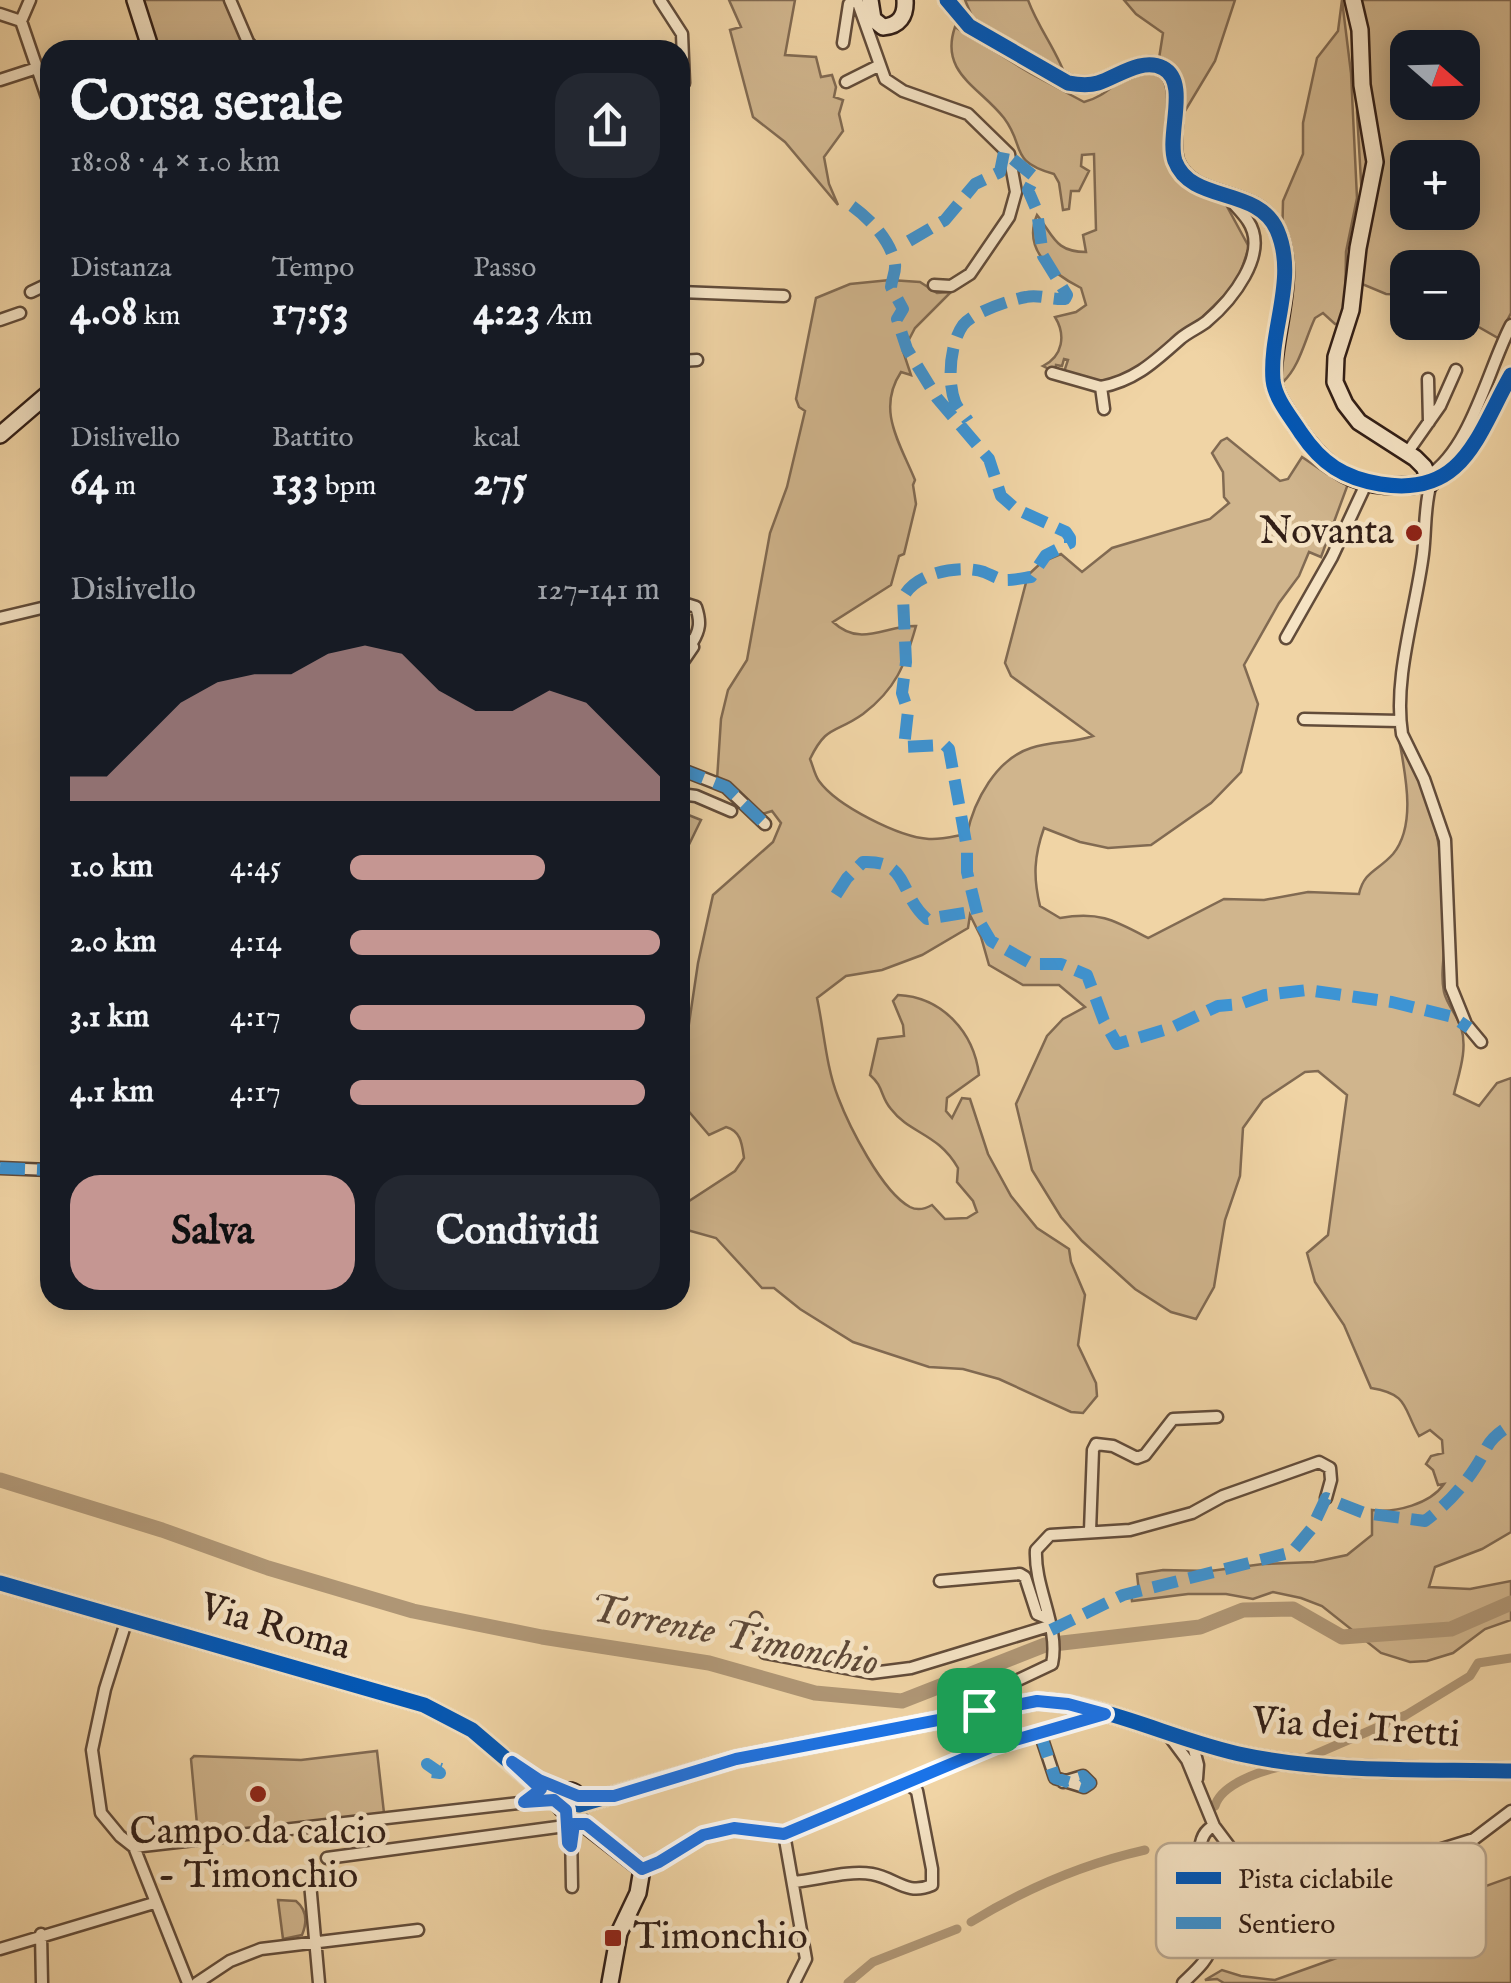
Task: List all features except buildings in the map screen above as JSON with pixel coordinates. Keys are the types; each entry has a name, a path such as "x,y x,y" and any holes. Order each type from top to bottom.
{"street":[{"path":"30,0 20,22 40,77"},
{"path":"136,0 148,40"},
{"path":"230,0 247,40"},
{"path":"660,0 682,40"},
{"path":"843,42 849,4 855,0 885,79 903,91 968,114 1009,154 1016,192 1009,217 970,274 951,286 934,285"},
{"path":"870,0 873,18 883,27 894,26 902,18 904,0"},
{"path":"947,0 970,26 1068,83 1085,86 1152,65 1164,68 1172,76 1177,100 1172,143 1182,174 1203,188 1262,210 1274,222 1284,250 1273,378 1280,400 1324,462 1343,475 1410,487 1459,466 1511,375"},
{"path":"1354,0 1360,30 1362,86 1375,162 1358,248 1351,310 1336,357 1335,382 1360,422 1407,453 1424,467 1430,479 1400,721 1445,840 1450,988 1469,1028 1486,1040"},
{"path":"0,14 20,22"},
{"path":"846,82 878,66"},
{"path":"0,80 37,68"},
{"path":"1052,374 1101,387 1113,384 1159,361 1182,337 1206,322 1244,278 1254,255 1251,225 1224,193"},
{"path":"32,292 40,288"},
{"path":"690,292 784,296"},
{"path":"0,320 20,313"},
{"path":"1430,479 1464,432 1511,326"},
{"path":"690,360 698,360"},
{"path":"1407,453 1440,406 1456,370"},
{"path":"1428,380 1428,422"},
{"path":"1101,387 1104,409"},
{"path":"0,435 40,401"},
{"path":"1286,638 1332,557 1367,482"},
{"path":"690,605 696,607 700,630 690,639"},
{"path":"0,618 40,608"},
{"path":"1304,719 1400,721"},
{"path":"690,772 726,787 765,824"},
{"path":"690,795 731,811"},
{"path":"0,1168 40,1170"},
{"path":"1090,1531 1096,1444 1113,1446 1137,1458 1146,1455 1173,1419 1217,1418"},
{"path":"994,1746 979,1704 995,1691 1052,1664 1055,1648 1035,1565 1036,1550 1050,1535 1130,1530 1192,1513 1223,1496 1319,1462 1330,1468 1326,1498"},
{"path":"940,1582 1020,1574 1037,1614 1049,1626"},
{"name":"Via Roma","path":"2,1585 424,1705 462,1724 565,1803 642,1869"},
{"path":"756,1618 765,1653 872,1673 910,1668 1049,1626"},
{"path":"127,1619 93,1741 101,1812 134,1847 188,1983"},
{"name":"Via dei Tretti","path":"565,1803 614,1796 736,1759 1037,1701 1068,1704 1216,1749 1292,1763 1511,1771"},
{"path":"610,1983 620,1933 638,1892 642,1869 703,1835 734,1828 784,1834 994,1746 1105,1714"},
{"path":"1040,1733 1051,1771 1063,1782"},
{"path":"1167,1734 1195,1768"},
{"path":"1192,1742 1188,1756 1197,1784 1214,1826 1227,1843"},
{"path":"1195,1768 1216,1749"},
{"name":"Via Roma","path":"512,1762 565,1803"},
{"path":"793,1882 872,1874 901,1888 932,1885 916,1791 907,1783"},
{"path":"134,1847 524,1802 565,1803"},
{"path":"565,1803 571,1846"},
{"path":"327,1858 565,1803"},
{"path":"1461,1843 1474,1839 1511,1810"},
{"path":"572,1887 574,1824 586,1824"},
{"path":"1201,1843 1205,1830 1214,1826"},
{"path":"784,1834 806,1959 794,1983"},
{"path":"310,1883 320,1983"},
{"path":"0,1949 154,1902"},
{"path":"197,1983 244,1954 418,1930"},
{"path":"41,1934 42,1983"},
{"path":"1183,1983 1204,1958"}],"shaded area":[{"path":"140,0 229,0 248,40 153,40"},
{"path":"729,0 795,0 785,55 816,57 821,77 832,75 834,97 843,100 839,114 843,131 824,157 838,205 785,142 753,117 730,30 741,27"},
{"path":"965,0 1028,0 1068,83 962,19 971,14"},
{"path":"1124,0 1235,0 1215,61 1179,121 1177,95 1158,65 1163,33"},
{"path":"1342,0 1351,73 1357,198 1346,252 1345,315 1342,324 1335,324 1323,313 1315,318 1298,360 1283,382 1279,379 1283,201 1303,154 1303,123 1317,58 1338,31"},
{"path":"1348,0 1511,0 1511,313 1498,338 1480,328 1480,250 1390,250 1390,294 1350,279 1362,198 1357,73 1361,54"},
{"path":"955,27 1084,102 1132,74 1154,71 1166,82 1170,105 1166,146 1171,172 1184,186 1224,201 1249,247 1237,283 1167,352 1132,372 1100,382 1064,372 1068,360 1064,359 1062,366 1056,365 1055,372 1043,366 1055,357 1061,344 1055,317 1086,305 1081,288 1060,276 1043,259 1033,228 1037,215 1061,246 1086,252 1083,235 1096,230 1094,154 1082,155 1081,166 1089,171 1079,191 1071,191 1069,209 1063,210 1054,174 1024,158 1004,118 957,68 952,43"},
{"path":"920,282 937,293 951,292 915,328 903,351 911,375 901,372 891,400 897,440 915,480 916,504 904,554 899,556 891,585 833,622 843,630 863,634 916,626 903,664 884,695 863,714 827,735 810,759 828,791 886,826 929,839 967,834 981,795 1007,761 1031,748 1093,736 1011,676 1005,663 1028,575 1042,562 1061,554 1082,572 1112,548 1210,519 1229,503 1224,497 1223,472 1212,453 1227,438 1280,481 1288,479 1302,457 1348,484 1321,557 1309,552 1299,576 1244,665 1258,704 1241,772 1211,803 1151,845 1108,848 1044,828 1036,857 1036,886 1040,906 1060,918 1106,919 1148,938 1224,899 1264,900 1308,892 1359,894 1368,876 1393,854 1405,829 1407,798 1399,739 1411,760 1430,807 1441,856 1446,906 1443,985 1464,1044 1454,1094 1479,1106 1497,1083 1511,1078 1511,1532 1482,1549 1435,1567 1429,1587 1470,1589 1511,1581 1511,1620 1485,1629 1453,1653 1410,1662 1381,1653 1322,1606 1273,1592 1253,1599 1188,1594 1132,1601 1131,1593 1139,1592 1137,1574 1314,1562 1347,1555 1372,1535 1372,1510 1412,1506 1444,1484 1438,1485 1433,1470 1426,1464 1431,1456 1443,1453 1442,1440 1430,1430 1419,1436 1399,1398 1371,1388 1344,1325 1315,1282 1307,1253 1328,1235 1347,1095 1318,1071 1305,1072 1263,1100 1243,1128 1240,1176 1225,1220 1214,1287 1196,1319 1171,1312 1135,1289 1082,1241 1061,1217 1032,1170 1016,1104 1047,1036 1063,1019 1085,1007 1059,985 1023,985 989,965 970,915 968,928 922,955 882,970 846,976 817,998 834,1085 868,1157 899,1199 916,1209 932,1205 945,1219 967,1218 977,1212 957,1182 958,1168 942,1148 899,1117 870,1075 878,1039 904,1036 893,1001 898,995 929,1002 963,1031 979,1075 947,1098 946,1111 952,1118 962,1098 970,1099 988,1154 1011,1196 1037,1228 1069,1249 1085,1295 1078,1345 1096,1383 1097,1396 1083,1413 1071,1412 999,1379 963,1369 929,1367 853,1342 774,1288 762,1288 716,1238 690,1231 690,1200 735,1171 744,1158 735,1132 726,1127 709,1135 690,1113 690,1017 713,895 773,842 781,823 772,811 759,815 717,780 721,719 728,690 747,660 770,533 787,487 805,411 796,399 816,298 850,284"},
{"path":"690,816 701,820 690,843"},
{"path":"377,1751 384,1813 198,1835 191,1759 194,1756 301,1760"},
{"path":"1511,1877 1511,1983 1205,1980 1222,1970 1275,1980 1336,1958 1486,1958 1486,1886"},
{"path":"278,1900 296,1901 302,1908 302,1935 283,1939"}],"waterway":[{"name":"Torrente Timonchio","path":"0,1480 413,1611 542,1637 709,1663 815,1693 902,1701 1045,1645 1200,1627 1243,1610 1293,1609 1342,1637 1451,1629 1511,1603"},
{"path":"1302,1760 1406,1715 1470,1676 1478,1663 1511,1658"},
{"path":"1215,1806 1233,1785 1283,1766"},
{"path":"971,1922 1055,1879 1145,1850"},
{"path":"848,1983 873,1962 957,1929"}],"marked path":[{"path":"909,241 945,220 975,184 1000,172 1004,152 1035,177 1028,190 1037,211 1043,256 1067,295 1065,299 1031,296 1011,301 983,311 963,325 953,352 951,384 956,404 968,421"},
{"path":"852,206 879,231 893,255 891,287 903,309 897,319 907,349 937,398 989,459 1001,496 1016,509 1066,532 1070,538 1070,543 1046,555 1031,577 1004,580 974,570 950,570 917,582 903,598 906,662 902,693 908,711 904,747 945,745 949,749 967,848 967,872 979,921 991,941 1032,964 1061,964 1087,975 1117,1044 1171,1028 1218,1006 1307,990 1392,1002 1453,1017 1469,1028"},
{"path":"690,773 726,787 765,824"},
{"path":"836,895 863,862 878,863 896,873 927,919 976,911"},
{"path":"0,1168 40,1170"},
{"path":"1051,1630 1123,1595 1292,1552 1312,1528 1326,1498 1364,1513 1425,1521 1464,1483 1492,1440 1511,1425"},
{"path":"1040,1733 1055,1778 1084,1787 1090,1783 1083,1776 1063,1782"},
{"path":"432,1772 440,1773 427,1764 441,1769"}],"cycle path":[{"path":"947,0 969,26 1068,83 1094,84 1147,65 1163,68 1171,75 1176,97 1173,150 1183,175 1195,184 1255,207 1268,216 1277,230 1285,267 1273,361 1274,387 1309,444 1335,468 1380,484 1408,486 1431,481 1449,471 1477,440 1511,375"},
{"path":"0,1583 424,1705 472,1730 560,1805"},
{"path":"579,1805 736,1759 1037,1701 1090,1709 1218,1749 1276,1761 1377,1769 1511,1771"}],"place":[{"name":"Novanta","path":"1414,533"},
{"name":"Campo da calcio - Timonchio","path":"258,1794"},
{"name":"Timonchio","path":"613,1938"}],"route":[{"path":"1037,1701 1105,1714 994,1746 784,1834 734,1828 703,1835 642,1869 586,1824 574,1824 571,1846 564,1820 566,1810 554,1800 524,1802 541,1789 512,1762 539,1780 578,1796 614,1796 736,1759 979,1710 1037,1701"}]}
